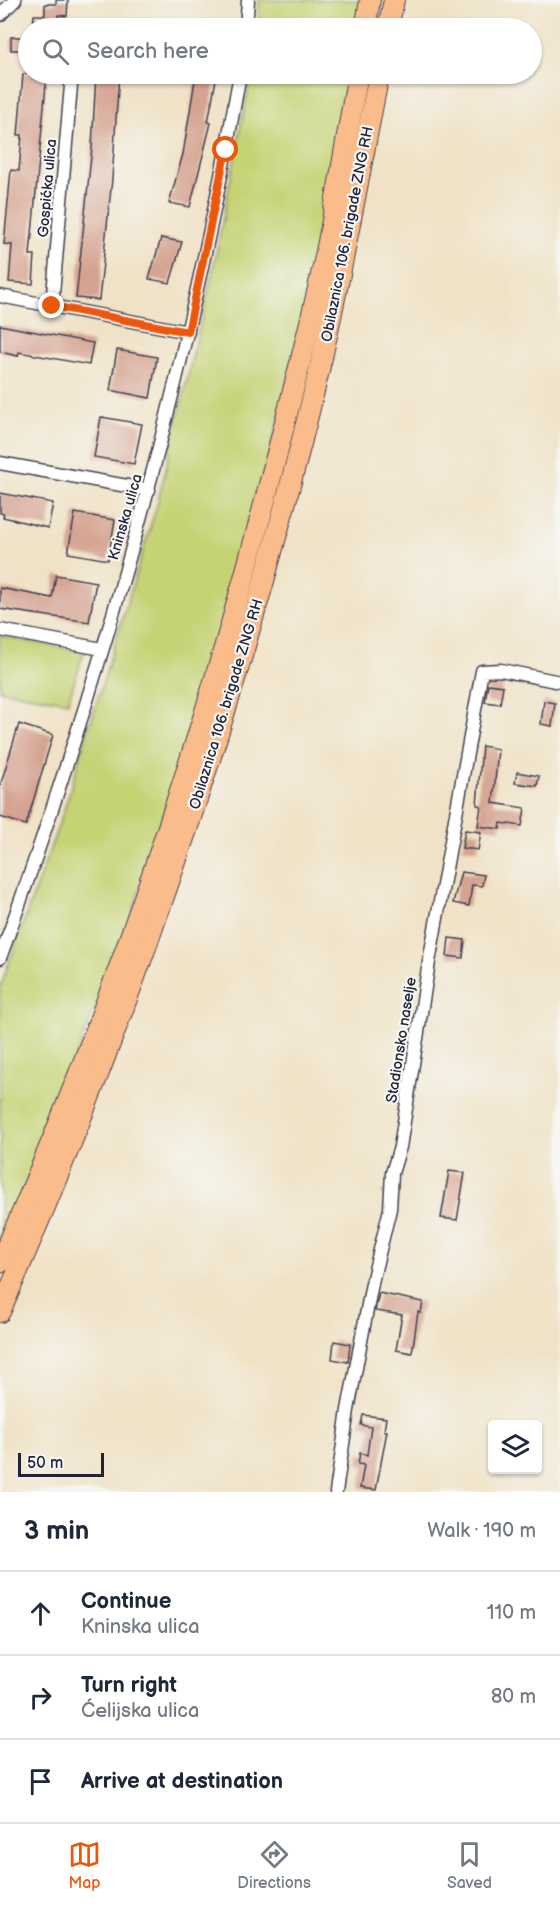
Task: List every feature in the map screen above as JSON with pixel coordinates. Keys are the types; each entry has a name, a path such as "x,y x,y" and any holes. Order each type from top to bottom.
{"highway":[{"path":"367,18 370,0"},
{"path":"390,18 394,0"},
{"name":"Obilaznica 106. brigade ZNG RH","path":"0,1263 33,1187 104,1006 146,892 199,734 243,585 299,369 326,252 356,84"},
{"name":"Obilaznica 106. brigade ZNG RH","path":"0,1312 83,1118 119,1025 183,847 235,683 312,398 377,84"}],"street":[{"path":"0,15 15,0"},
{"path":"247,18 248,0"},
{"name":"Gospićka ulica","path":"52,306 71,84"},
{"name":"Kninska ulica","path":"0,957 61,785 148,490 188,332 238,84"},
{"path":"0,297 188,332"},
{"path":"0,463 148,490"},
{"path":"0,630 102,649"},
{"name":"Stadionsko naselje","path":"336,1492 361,1342 390,1209 392,1173 400,1147 429,962 482,671 501,670 560,682"}],"green space":[{"path":"259,0 363,0 360,18 258,18"},
{"path":"249,84 349,84 306,309 239,575 130,920 0,1248 0,988 64,810 157,505 212,275"},
{"path":"0,636 84,652 68,702 0,690"}],"building":[{"path":"56,0 68,0 67,16 34,18 34,15 45,15 45,4 56,4"},
{"path":"11,37 18,37 18,50 11,50"},
{"path":"22,84 46,84 30,255 35,255 33,284 9,282 12,245 4,244 11,170 19,171 22,135 18,135"},
{"path":"95,84 118,84 112,179 99,300 76,298 92,147"},
{"path":"194,84 215,84 208,122 211,123 190,207 169,203 183,154"},
{"path":"161,238 182,242 170,283 149,279"},
{"path":"0,325 93,343 89,365 19,352 18,356 0,352"},
{"path":"117,350 157,357 150,398 110,390"},
{"path":"101,417 142,424 134,464 94,457"},
{"path":"0,493 53,503 48,528 3,517 4,514 0,513"},
{"path":"75,513 115,520 108,560 68,553"},
{"path":"56,575 96,582 89,622 0,609 0,588 52,598"},
{"path":"488,684 503,686 500,704 485,702"},
{"path":"544,701 555,703 552,726 541,724"},
{"path":"19,724 53,735 26,825 0,817 0,786"},
{"path":"482,746 498,749 493,803 525,808 522,826 501,823 500,829 478,826 481,806 477,805"},
{"path":"517,772 539,776 537,786 515,783"},
{"path":"465,830 481,832 478,850 462,848"},
{"path":"461,872 484,875 482,886 472,885 469,906 453,903"},
{"path":"449,938 465,940 463,958 447,956"},
{"path":"449,1171 465,1173 457,1220 441,1218"},
{"path":"379,1293 423,1302 421,1313 418,1312 412,1353 396,1350 402,1315 375,1311"},
{"path":"334,1341 350,1344 348,1362 332,1359"},
{"path":"363,1415 386,1418 384,1431 387,1431 376,1490 360,1488 364,1465 358,1464 360,1453 367,1455 371,1427 361,1425"}],"route":[{"path":"52,306 188,332 226,150"}]}
